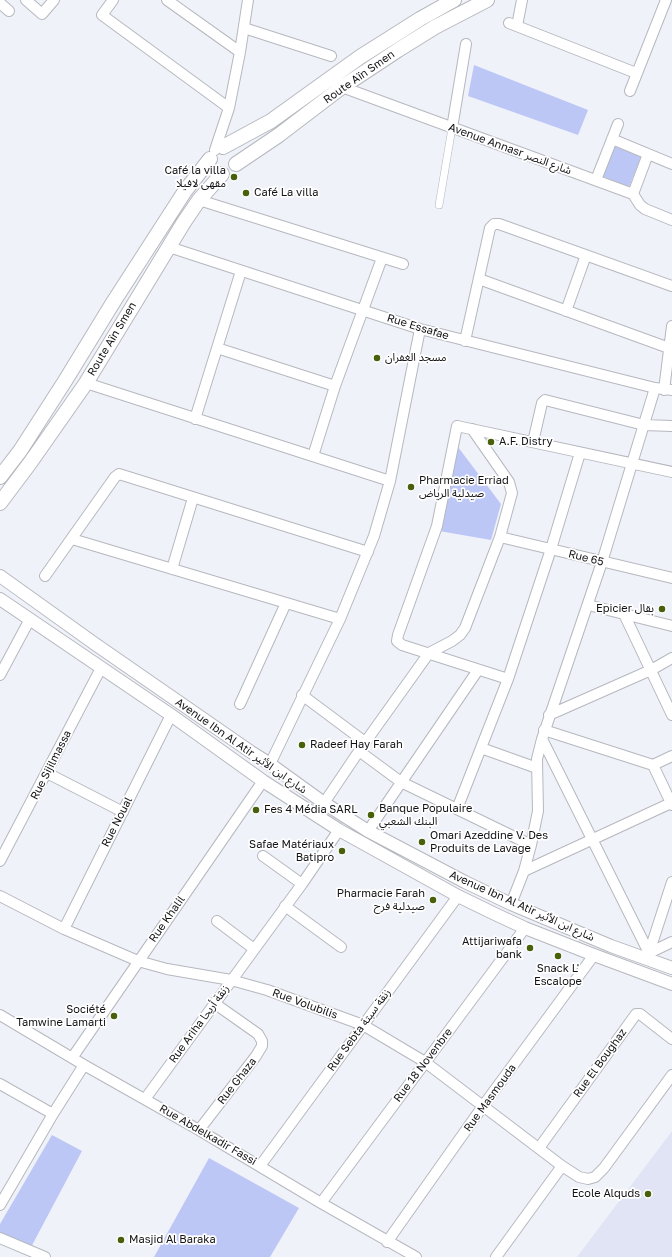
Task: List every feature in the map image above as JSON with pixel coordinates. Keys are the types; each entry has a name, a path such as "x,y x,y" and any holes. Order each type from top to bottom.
{"main road":[{"name":"Route Aïn Smen","path":"0,477 20,451 65,382 114,301 184,191 216,152 271,121 360,57 420,19 454,0"},
{"name":"Route Aïn Smen","path":"236,164 273,140 342,87 435,27 487,0"},
{"path":"229,149 237,158 236,164 234,169 230,172 222,174 214,170 211,165 216,152 229,149"},
{"name":"Route Aïn Smen","path":"0,503 86,383 199,200 222,174"}],"street":[{"path":"26,0 42,14 54,0"},
{"path":"113,0 102,15 229,108"},
{"path":"167,0 240,52"},
{"path":"216,152 229,108 248,0"},
{"path":"522,0 513,25 636,73"},
{"path":"630,91 666,0"},
{"path":"0,3 9,11"},
{"path":"244,28 331,56"},
{"path":"438,205 466,44"},
{"name":"Avenue Annasr شارع النصر","path":"342,87 633,194 640,205 645,209 672,220"},
{"path":"596,180 618,124"},
{"path":"612,139 672,164"},
{"path":"633,194 648,154"},
{"path":"199,200 403,264"},
{"path":"465,341 490,228 494,224 499,224 672,286"},
{"name":"Rue Essafae","path":"169,247 420,329 664,390"},
{"path":"566,311 586,255"},
{"path":"313,456 335,386 382,258"},
{"path":"195,418 241,271"},
{"path":"479,279 669,348"},
{"path":"270,764 340,619 368,552 382,511 390,481 420,329"},
{"path":"512,904 524,872 538,811 537,759 543,734 588,605 644,425 664,390 672,330"},
{"path":"218,348 335,386"},
{"path":"86,383 390,481"},
{"path":"533,442 542,403 545,400 644,425 672,426"},
{"path":"508,679 402,645 397,641 437,526 457,426 672,472"},
{"path":"324,803 358,751 429,653 452,641 460,635 465,628 500,538 511,500 511,488 509,482 472,429"},
{"path":"457,809 508,679 551,549 580,453"},
{"path":"45,576 118,474 368,552"},
{"path":"172,569 193,498"},
{"name":"Rue 65","path":"500,538 672,578"},
{"path":"72,539 340,619"},
{"name":"Avenue Ibn Al Atir شارع ابن الأثير","path":"0,576 324,803 368,831 465,882 512,904 570,930 648,956 672,968"},
{"name":"Avenue Ibn Al Atir شارع ابن الأثير","path":"0,599 171,715 263,781 339,830 458,896 526,928 672,984"},
{"path":"240,704 286,603"},
{"path":"588,605 672,626"},
{"path":"624,614 672,714"},
{"path":"0,675 30,619"},
{"path":"549,715 651,670 672,658"},
{"name":"Rue Sijilmassa","path":"0,861 101,668"},
{"path":"368,831 478,670"},
{"path":"302,695 365,742"},
{"name":"Rue Noual","path":"64,928 171,715"},
{"path":"543,734 653,765 672,756"},
{"path":"543,734 648,956"},
{"path":"481,748 537,768"},
{"path":"358,751 401,782 531,845"},
{"path":"524,872 592,839 671,804 653,765"},
{"path":"46,773 123,812"},
{"name":"Rue Khalil","path":"72,1058 263,781"},
{"name":"Rue Ariha زنقة أريحا","path":"145,1099 302,884 339,830"},
{"path":"263,856 302,884"},
{"path":"648,956 672,882"},
{"name":"Rue Volubilis","path":"0,896 64,928 138,961 167,969 231,980 267,990 363,1025 425,1062 562,1166 579,1177 588,1179 595,1177 604,1168 672,1076"},
{"name":"Rue Sebta زنقة سبتة","path":"260,1166 458,896"},
{"path":"285,906 341,947"},
{"path":"217,921 254,948"},
{"name":"Rue 18 Novenbre","path":"321,1203 526,928"},
{"path":"648,956 672,942"},
{"name":"Rue Masmouda","path":"387,1242 483,1106 594,955"},
{"name":"Rue Ghaza","path":"199,1130 262,1046 262,1041 258,1034 214,1003"},
{"name":"Rue El Boughaz","path":"539,1148 636,1014 640,1014 672,1039"},
{"name":"Rue Abdelkadir Fassi","path":"0,1015 84,1065 199,1130 387,1242 416,1257"},
{"path":"0,1205 53,1114 84,1065"},
{"path":"0,1084 53,1114"},
{"path":"496,1257 562,1166"},
{"path":"0,1238 45,1257"}],"shaded area":[{"path":"474,65 588,110 578,135 468,96"},
{"path":"614,146 641,157 629,187 602,176"},
{"path":"458,447 501,504 491,540 439,531"},
{"name":"Ecole Alquds","path":"672,1131 672,1257 577,1257"},
{"path":"52,1135 82,1151 29,1251 0,1238 0,1224"},
{"path":"209,1158 299,1208 270,1257 154,1257"}],"place":[{"name":"Café la villa مقهى لافيلا","path":"234,177"},
{"name":"Café La villa","path":"246,193"},
{"name":"مسجد الغفران","path":"377,358"},
{"name":"A.F. Distry","path":"491,442"},
{"name":"Pharmacie Erriad صيدلية الرياض","path":"411,487"},
{"name":"Epicier بقال","path":"662,609"},
{"name":"Radeef Hay Farah","path":"302,745"},
{"name":"Fes 4 Média SARL","path":"256,810"},
{"name":"Banque Populaire البنك الشعبي","path":"371,815"},
{"name":"Omari Azeddine V. Des Produits de Lavage","path":"422,842"},
{"name":"Safae Matériaux Batipro","path":"342,851"},
{"name":"Pharmacie Farah صيدلية فرح","path":"433,900"},
{"name":"Attijariwafa bank","path":"530,948"},
{"name":"Snack L' Escalope","path":"558,956"},
{"name":"Société Tamwine Lamarti","path":"114,1016"},
{"name":"Ecole Alquds","path":"648,1194"},
{"name":"Masjid Al Baraka","path":"121,1240"}]}
